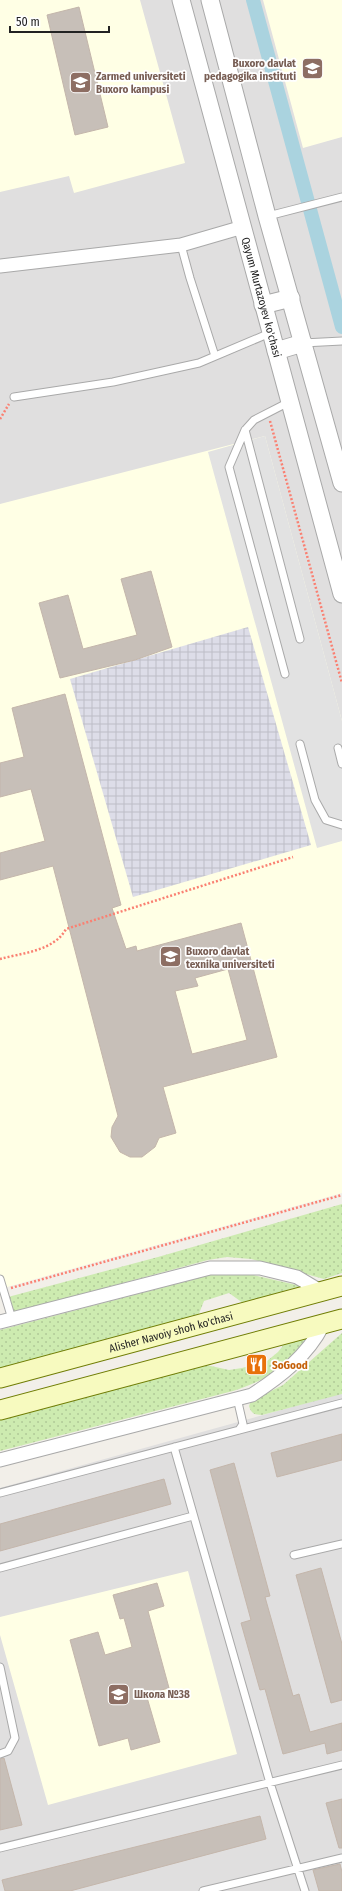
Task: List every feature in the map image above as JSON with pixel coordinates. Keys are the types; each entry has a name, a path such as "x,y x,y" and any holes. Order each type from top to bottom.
{"main road":[{"name":"Alisher Navoiy shoh ko'chasi","path":"0,1378 342,1286"},
{"path":"0,1410 342,1319"}],"street":[{"name":"Qayum Murtazoyev ko'chasi","path":"180,0 342,594"},
{"path":"210,0 267,216 342,484"},
{"path":"0,266 181,245 243,228"},
{"path":"263,306 291,298"},
{"path":"276,351 303,343"},
{"path":"6,1321 210,1268 260,1268 297,1278 322,1292"},
{"path":"0,1460 252,1395 285,1372 309,1348 323,1325"}],"lane":[{"path":"267,216 342,197"},
{"path":"181,245 215,356"},
{"path":"14,397 113,382 199,363 271,333"},
{"path":"303,343 342,341"},
{"path":"285,674 229,467 245,430 254,420 267,412 290,402"},
{"path":"245,430 300,639"},
{"path":"300,744 315,800 326,820 342,825"},
{"path":"338,748 342,764"},
{"path":"0,1278 4,1290 6,1321"},
{"path":"237,1398 243,1424 239,1430"},
{"path":"0,1493 342,1403"},
{"path":"174,1447 270,1783 306,1891"},
{"path":"0,1568 193,1516"},
{"path":"294,1555 342,1544"},
{"path":"0,1667 15,1738 8,1751 0,1754"},
{"path":"0,1848 342,1765"},
{"path":"204,1891 342,1858"}],"path":[{"path":"0,419 14,397"},
{"path":"267,412 342,683"},
{"path":"0,959 45,947 61,938 66,929 293,857"},
{"path":"4,1290 342,1195"}],"shaded area":[{"path":"0,0 342,0 342,1186 0,1271"},
{"name":"Zarmed universiteti Buxoro kampusi","path":"0,0 140,0 185,163 74,193 69,176 0,192"},
{"name":"Buxoro davlat pedagogika instituti","path":"263,0 342,0 342,137 303,148"},
{"name":"Buxoro davlat texnika universiteti","path":"265,436 342,721 342,1193 0,1289 0,504"},
{"path":"265,436 342,721 342,841 317,848 208,452"},
{"path":"248,627 311,845 133,897 70,679"},
{"path":"342,1393 342,1891 0,1891 0,1488"},
{"name":"Школа №38","path":"188,1571 237,1754 48,1805 0,1635 0,1617"}],"green space":[{"path":"342,1204 342,1273 324,1279 251,1259 227,1257 208,1260 12,1313 8,1297 158,1257"},
{"path":"218,1273 249,1274 301,1286 243,1303 229,1293 204,1301 198,1316 0,1368 0,1330"},
{"path":"342,1333 342,1394 262,1415 252,1412 249,1406 251,1401 283,1385"},
{"path":"310,1337 294,1357 285,1365 267,1377 245,1387 0,1451 0,1418 202,1364 229,1370 242,1368 267,1361 278,1352 285,1343"}],"building":[{"path":"79,7 108,127 75,135 47,15"},
{"path":"151,571 172,647 135,660 60,678 39,603 68,595 83,649 137,635 121,579"},
{"path":"65,694 121,905 112,908 126,949 136,946 137,951 241,923 277,1057 163,1087 176,1133 159,1138 155,1147 142,1157 130,1157 120,1152 111,1137 112,1127 118,1116 53,866 0,880 0,853 45,841 31,789 0,797 0,763 24,757 12,708","holes":["228,969 247,1040 192,1054 175,991 198,986 195,978"]},
{"path":"342,1434 342,1460 277,1477 271,1453"},
{"path":"234,1463 270,1596 265,1597 293,1696 299,1694 310,1732 342,1723 342,1750 327,1754 325,1743 283,1754 265,1689 260,1690 241,1623 251,1620 210,1470"},
{"path":"164,1479 171,1504 0,1551 0,1524"},
{"path":"321,1568 342,1644 342,1700 331,1703 296,1575"},
{"path":"157,1583 164,1606 148,1611 169,1688 146,1694 160,1742 131,1750 128,1738 99,1746 70,1640 98,1632 105,1655 132,1647 124,1618 120,1619 113,1595"},
{"path":"4,1758 22,1825 0,1830 0,1759"},
{"path":"342,1799 342,1848 339,1848 326,1803"},
{"path":"260,1816 266,1839 70,1891 5,1891 2,1880"},
{"path":"340,1864 342,1872 342,1891 319,1891 313,1870"}],"waterway":[{"path":"253,0 342,327"}],"place":[{"name":"Buxoro davlat pedagogika instituti","path":"312,69"},
{"name":"Zarmed universiteti Buxoro kampusi","path":"81,82"},
{"name":"Buxoro davlat texnika universiteti","path":"171,957"},
{"name":"SoGood","path":"257,1365"},
{"name":"Школа №38","path":"119,1694"}]}
